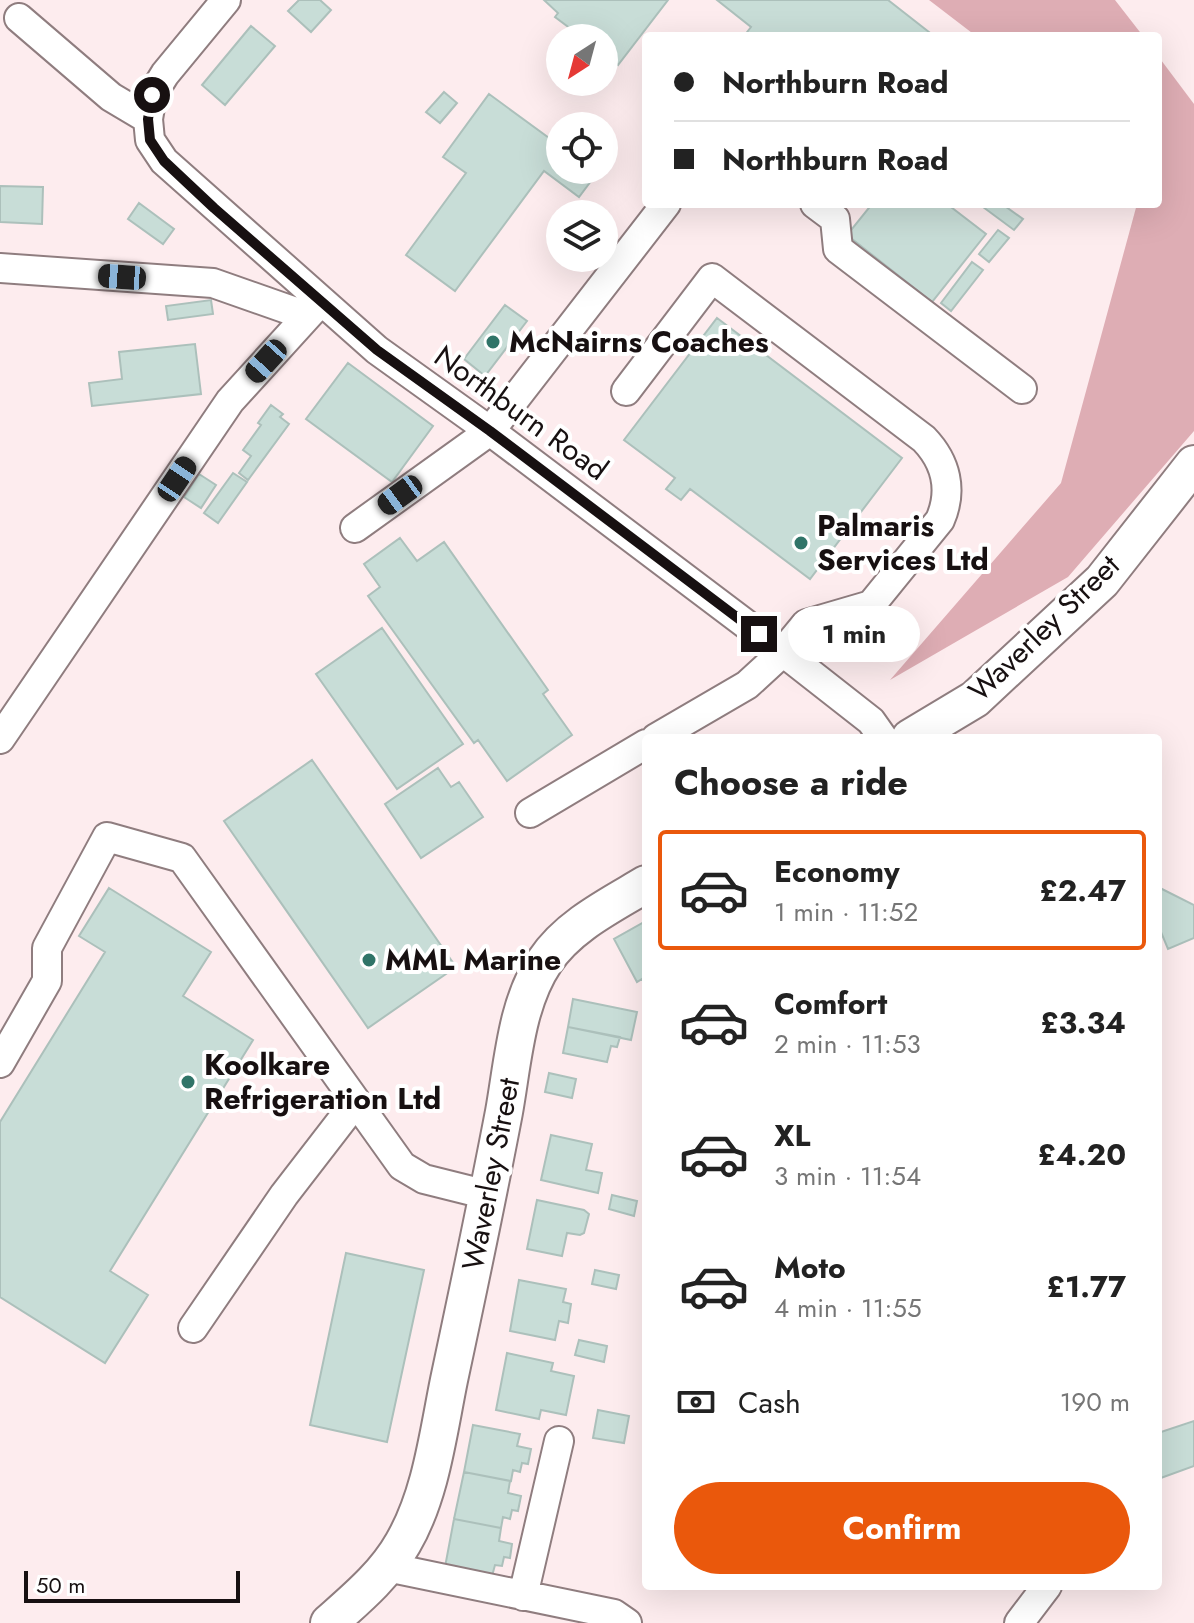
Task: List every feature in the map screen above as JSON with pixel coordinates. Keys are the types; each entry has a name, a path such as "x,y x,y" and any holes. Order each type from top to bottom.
{"main road":[{"name":"Waverley Street","path":"917,734 975,699 1102,581 1194,464"},
{"name":"Waverley Street","path":"329,1623 387,1567 403,1544 416,1515 430,1469 488,1195 524,1003 545,960 580,926 642,887"}],"street":[{"path":"19,18 111,97 148,119 152,95 165,74 226,0"},
{"name":"Northburn Road","path":"148,119 150,140 164,161 314,309 490,431 783,652 871,721 880,734"},
{"path":"355,528 490,431 663,208"},
{"path":"820,208 835,219 838,249 1022,389"},
{"path":"0,268 213,283 314,309 230,401 0,739"},
{"path":"626,391 712,278 924,439 941,460 946,477 947,496 940,520 871,605 806,624 783,652 747,685 663,734"},
{"path":"530,813 642,746"},
{"path":"0,1063 47,981 47,948 107,837 182,858 402,1166 424,1179 488,1195"},
{"path":"193,1328 284,1195 355,1103"},
{"path":"523,1596 559,1441"},
{"path":"387,1567 620,1618"},
{"path":"1019,1623 1044,1590"}],"shaded area":[{"path":"929,0 1115,0 1140,32 971,32"},
{"path":"1162,61 1194,104 1194,431 1068,577 890,680 1061,483 1136,208 1162,208"}],"building":[{"path":"299,0 320,0 331,10 311,32 288,11"},
{"path":"544,0 668,0 618,65 618,24 564,24 555,17 558,13"},
{"path":"717,0 888,0 929,32 747,32 751,27"},
{"path":"251,26 275,46 225,105 202,85"},
{"path":"444,92 457,103 440,123 426,112"},
{"path":"489,94 546,136 546,172 544,171 455,291 406,255 466,173 443,157"},
{"path":"562,184 589,184 579,197"},
{"path":"0,186 43,187 42,224 0,222"},
{"path":"139,203 174,229 163,244 128,219"},
{"path":"869,208 952,208 986,234 932,302 847,235"},
{"path":"984,208 1008,208 1023,219 1014,230"},
{"path":"998,230 1009,238 989,262 979,254"},
{"path":"972,262 983,270 951,311 941,303"},
{"path":"211,300 213,314 168,320 166,306"},
{"path":"505,305 527,321 485,376 464,359"},
{"path":"717,318 902,458 810,579 690,489 681,500 666,489 675,478 624,440"},
{"path":"195,344 201,394 92,406 89,383 122,379 119,352"},
{"path":"348,363 433,426 392,482 306,419"},
{"path":"271,405 283,414 280,417 289,424 248,480 239,473 251,456 243,450"},
{"path":"233,473 247,482 218,523 204,513"},
{"path":"199,474 216,485 201,508 184,497"},
{"path":"400,538 417,561 444,542 548,690 543,694 572,735 507,781 478,740 474,743 368,596 380,587 364,564"},
{"path":"382,628 463,744 397,789 316,674"},
{"path":"312,760 456,967 368,1028 224,821"},
{"path":"438,768 451,787 459,782 483,817 421,858 385,804"},
{"path":"109,888 211,952 183,996 253,1040 110,1271 148,1295 105,1363 0,1297 0,1122 105,952 79,936"},
{"path":"1162,889 1194,905 1194,938 1168,949 1162,935"},
{"path":"642,923 642,979 637,982 614,939"},
{"path":"573,999 637,1012 631,1040 568,1027"},
{"path":"568,1027 620,1037 617,1047 611,1046 607,1062 563,1053"},
{"path":"549,1073 576,1079 572,1098 545,1092"},
{"path":"551,1135 592,1144 586,1170 602,1173 598,1193 541,1180"},
{"path":"612,1195 637,1201 634,1216 609,1209"},
{"path":"537,1200 584,1210 589,1214 584,1233 567,1233 562,1256 527,1249"},
{"path":"346,1253 424,1270 387,1442 310,1425"},
{"path":"595,1270 619,1275 616,1289 592,1284"},
{"path":"519,1280 566,1289 563,1302 571,1304 568,1323 559,1321 555,1340 510,1331"},
{"path":"579,1340 607,1346 604,1362 575,1355"},
{"path":"507,1353 553,1363 551,1371 574,1376 566,1415 541,1410 539,1419 496,1410"},
{"path":"598,1410 629,1416 624,1443 593,1438"},
{"path":"1194,1421 1194,1466 1162,1478 1162,1432"},
{"path":"473,1425 520,1434 517,1446 531,1449 528,1464 522,1463 520,1472 513,1470 511,1481 464,1472"},
{"path":"464,1472 510,1481 508,1493 521,1496 518,1511 512,1510 510,1519 503,1517 501,1528 454,1519"},
{"path":"454,1519 501,1528 499,1541 512,1544 510,1558 504,1557 502,1566 495,1565 492,1576 445,1567"}],"place":[{"name":"McNairns Coaches","path":"493,342"},
{"name":"Palmaris Services Ltd","path":"801,543"},
{"name":"MML Marine","path":"369,960"},
{"name":"Koolkare Refrigeration Ltd","path":"188,1082"}],"route":[{"path":"152,95 148,119 150,140 164,161 214,208 377,350 490,431 759,634"}]}
